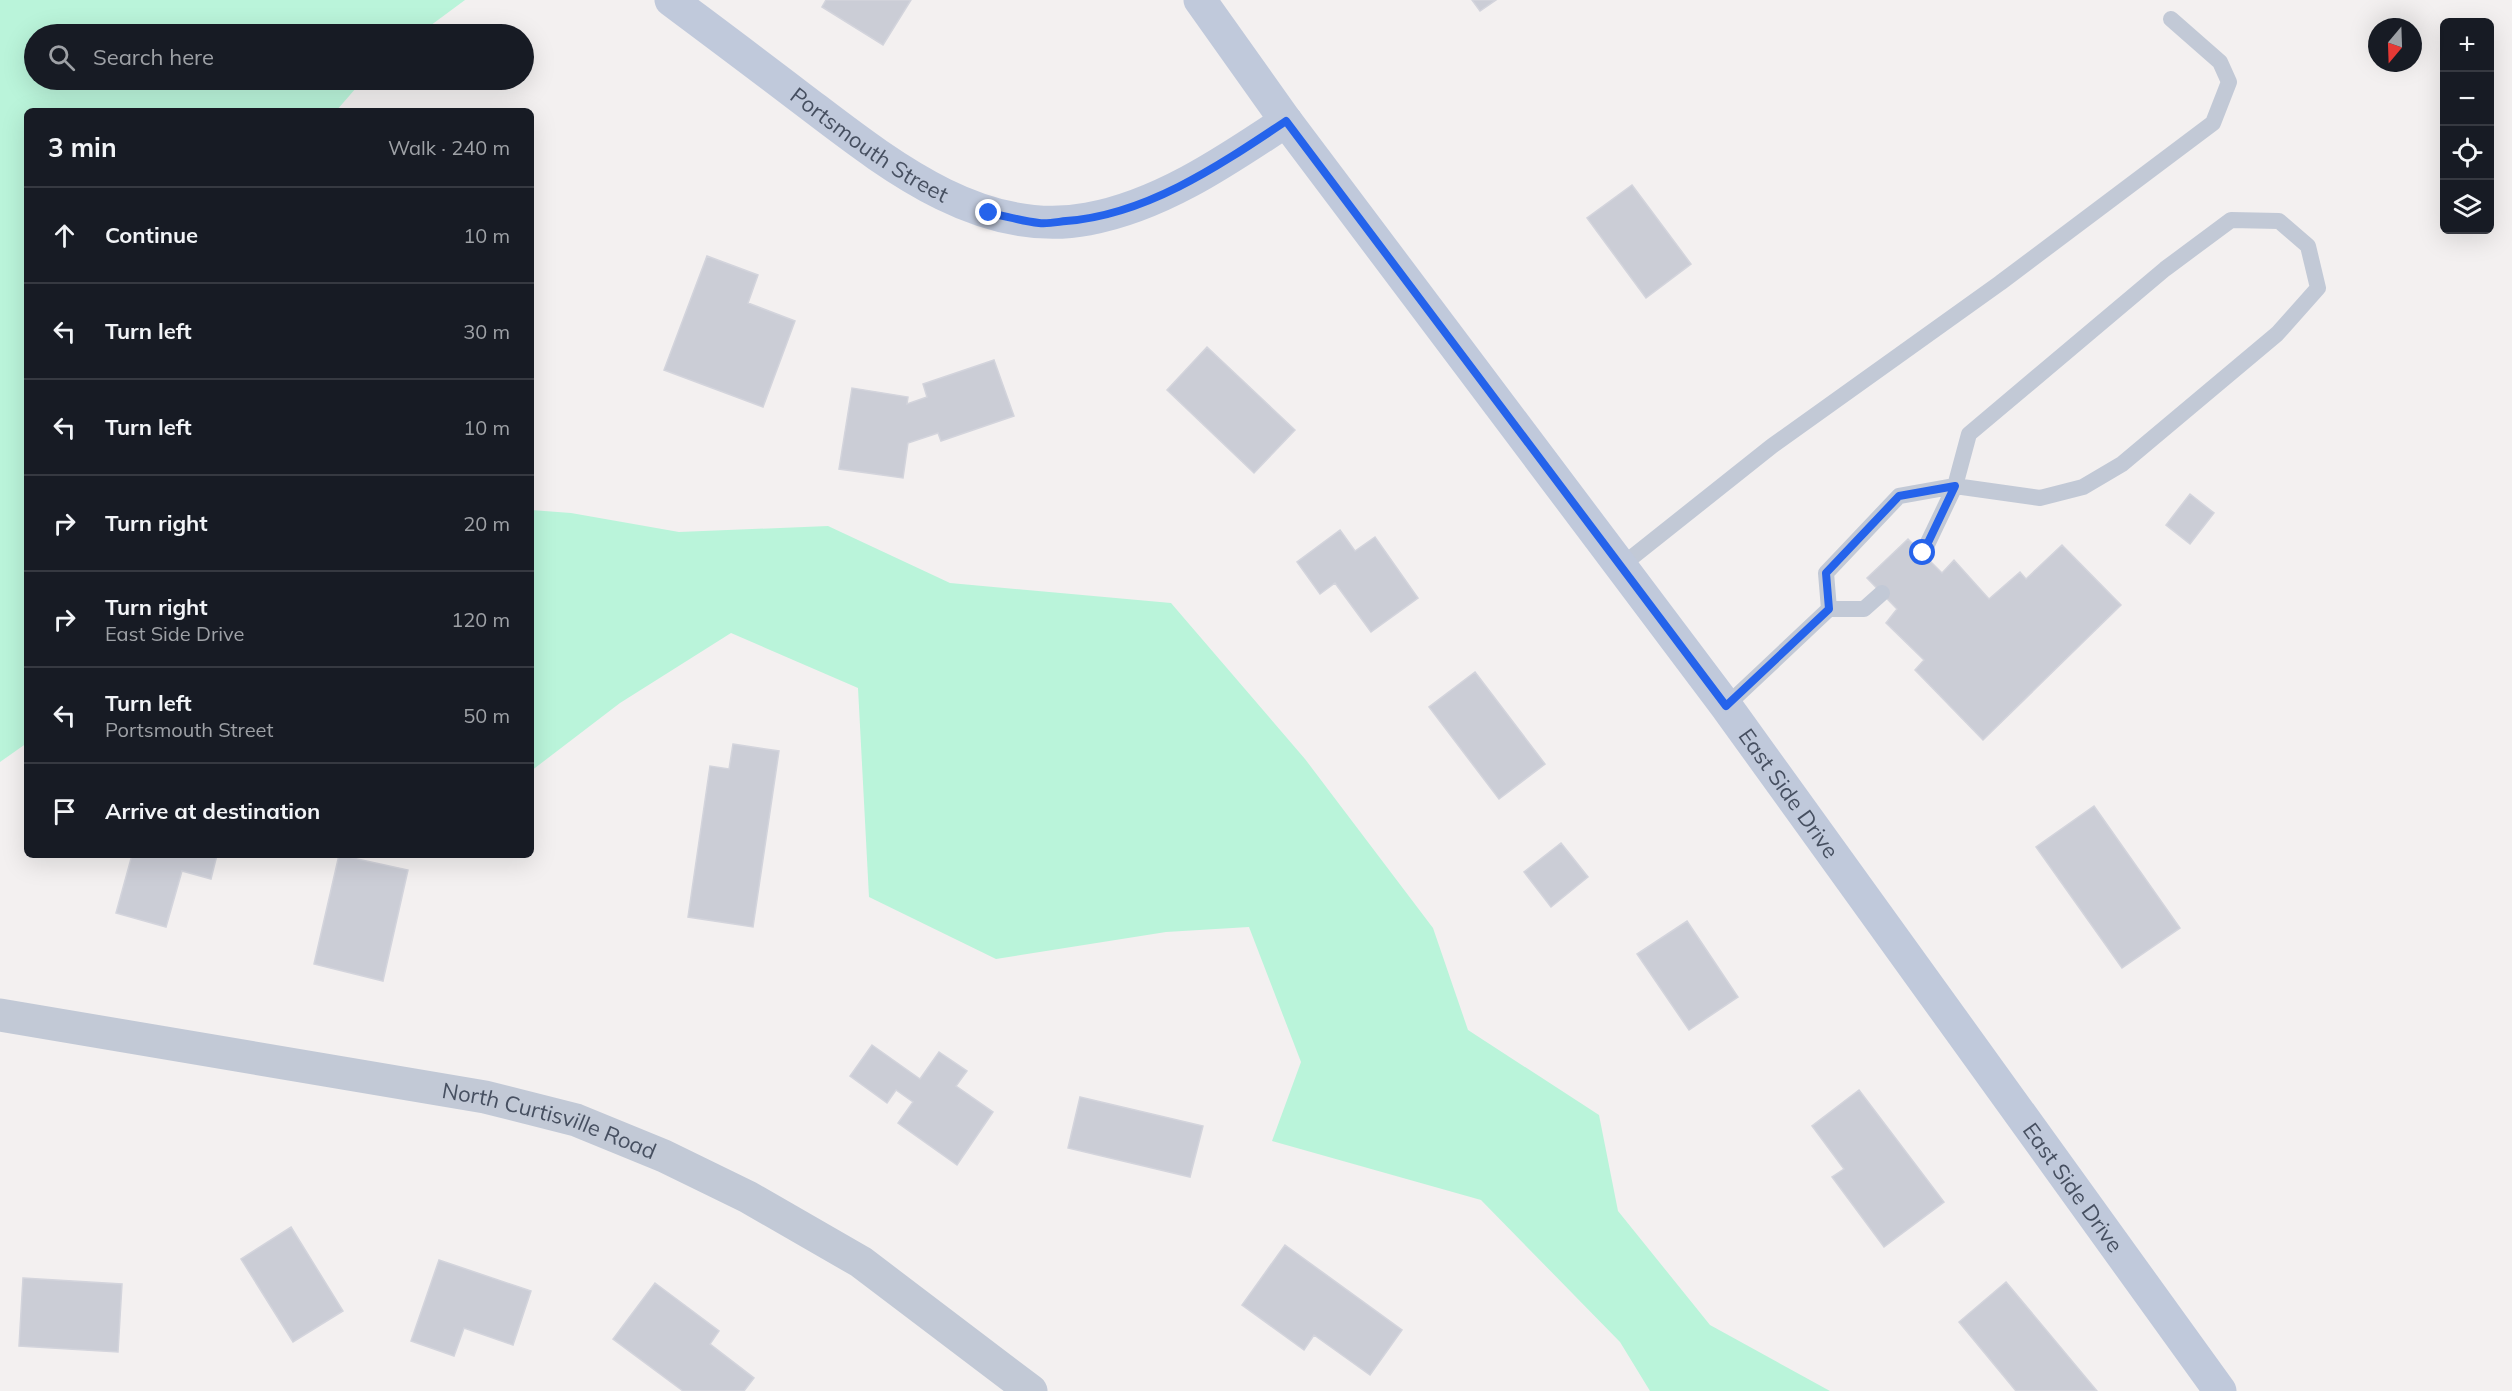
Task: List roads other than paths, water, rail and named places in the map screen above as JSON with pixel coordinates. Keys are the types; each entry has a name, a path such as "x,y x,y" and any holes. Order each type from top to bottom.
{"main road":[{"name":"Portsmouth Street","path":"671,0 895,166 942,194 989,213 1041,223 1088,220 1136,207 1185,183 1243,150 1286,121"},
{"name":"East Side Drive","path":"1200,0 1286,121 1726,706 2220,1391"}],"street":[{"name":"North Curtisville Road","path":"0,1015 485,1097 576,1120 664,1156 748,1197 861,1262 1031,1391"}],"lane":[{"path":"1621,566 1772,446 2000,283 2213,123 2229,82 2220,62 2171,19"},
{"path":"1829,609 1826,573 1899,496 1955,486 2040,498 2083,487 2122,464 2277,334 2318,288 2308,246 2279,221 2231,220 2165,269 1969,434 1955,486 1923,553"},
{"path":"1726,706 1829,609 1864,609 1882,593"}]}
